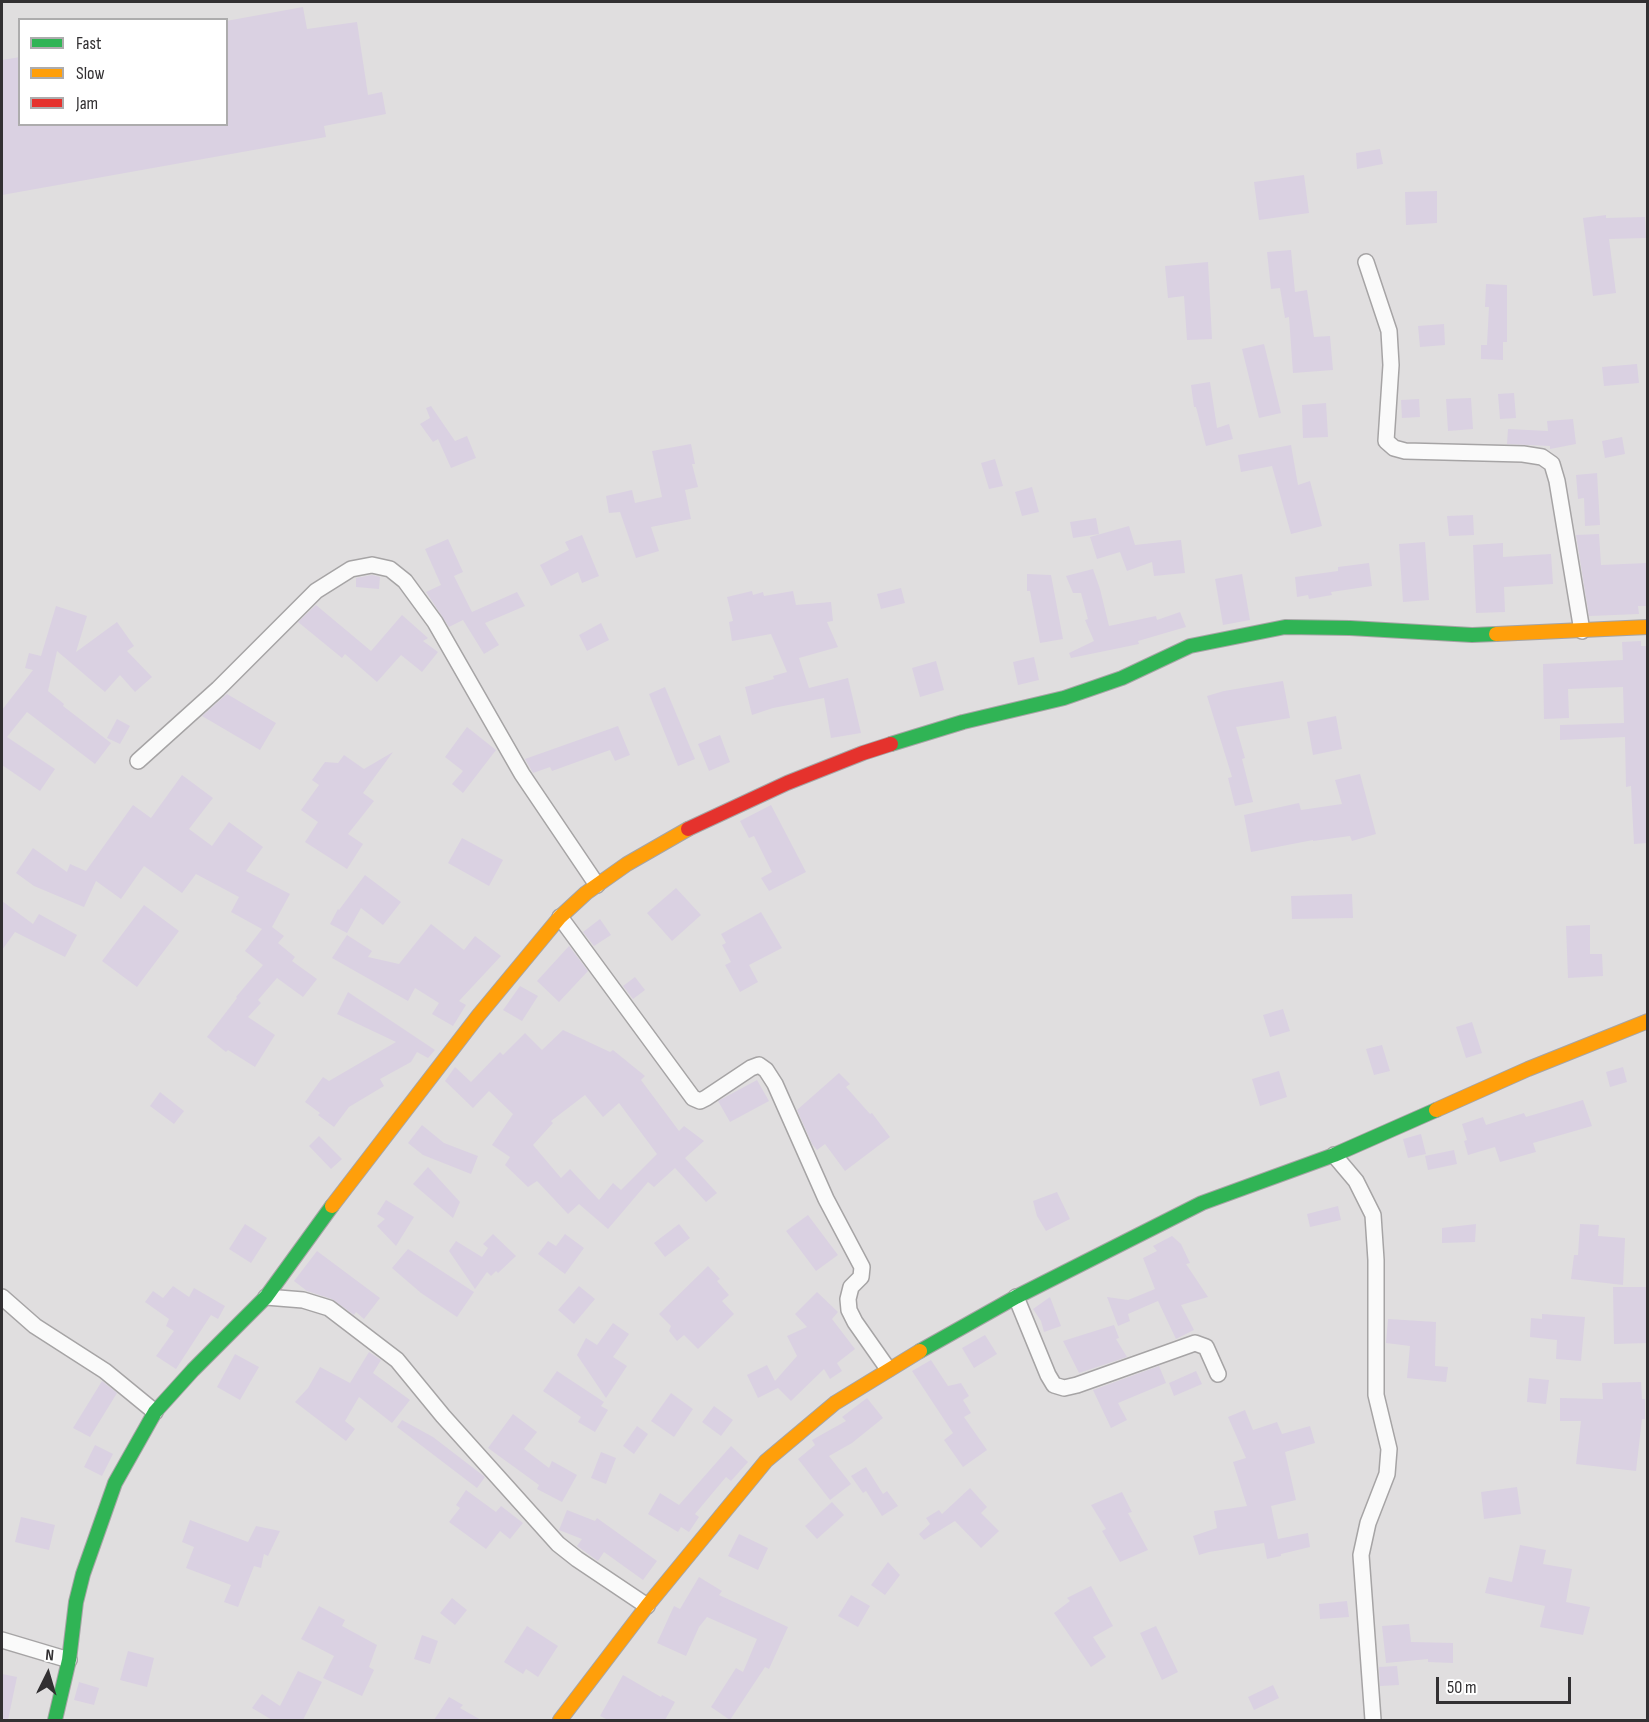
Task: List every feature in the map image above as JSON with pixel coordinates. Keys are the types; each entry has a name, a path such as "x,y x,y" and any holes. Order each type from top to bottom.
{"street":[{"path":"1366,262 1389,331 1391,365 1386,441 1394,448 1405,451 1522,454 1542,458 1552,464 1557,481 1582,631"},
{"path":"138,761 218,689 316,591 351,569 372,565 390,569 405,581 435,621 522,774 597,885"},
{"path":"55,1720 69,1660 76,1602 102,1519 115,1483 156,1412 193,1370 266,1297 370,1155 478,1016 560,917 597,885 627,864 684,831 787,783 862,753 963,722 1064,699 1122,678 1190,646 1284,627 1472,635 1647,627"},
{"path":"560,917 693,1098 700,1101 706,1098 751,1068 759,1065 766,1070 775,1084 826,1200 862,1267 861,1277 851,1287 848,1299 849,1310 888,1369"},
{"path":"560,1720 647,1606 766,1461 835,1403 888,1369 1016,1298 1202,1203 1334,1155 1528,1069 1647,1021"},
{"path":"1334,1155 1356,1181 1373,1215 1376,1260 1376,1395 1389,1449 1387,1474 1368,1523 1361,1555 1373,1720"},
{"path":"2,1297 35,1326 105,1371 156,1412"},
{"path":"266,1297 303,1300 329,1308 397,1360 443,1416 558,1544 647,1606"},
{"path":"1016,1298 1054,1385 1064,1388 1077,1385 1195,1343 1206,1347 1218,1374"},
{"path":"2,1640 69,1660"}],"building":[{"path":"303,7 307,29 357,22 368,95 382,92 386,114 324,126 326,137 2,195 2,60 18,57 18,126 228,126 228,21"},
{"path":"1380,149 1383,164 1357,169 1356,153"},
{"path":"1304,175 1309,213 1259,220 1254,182"},
{"path":"1437,191 1437,223 1406,225 1405,192"},
{"path":"1606,215 1606,218 1645,217 1646,238 1609,239 1616,293 1593,296 1583,218"},
{"path":"1291,250 1295,292 1307,290 1314,337 1330,336 1333,370 1293,373 1289,317 1285,318 1280,288 1271,289 1267,252"},
{"path":"1208,262 1212,339 1187,340 1184,296 1168,298 1165,266"},
{"path":"1486,284 1507,285 1507,342 1503,342 1503,360 1481,359 1481,345 1487,345 1489,307 1485,307"},
{"path":"1444,324 1445,345 1420,347 1418,326"},
{"path":"1264,344 1281,413 1259,418 1242,349"},
{"path":"1637,364 1639,383 1604,386 1602,367"},
{"path":"1210,382 1217,428 1229,424 1233,439 1206,446 1196,407 1194,407 1191,385"},
{"path":"1514,393 1516,418 1500,419 1498,394"},
{"path":"1471,398 1473,429 1448,431 1446,399"},
{"path":"1419,399 1420,417 1402,418 1401,400"},
{"path":"1326,403 1328,437 1303,438 1302,405"},
{"path":"431,406 455,441 467,436 476,458 451,468 438,439 433,442 420,424 430,418 426,408"},
{"path":"1573,419 1576,444 1550,449 1550,446 1507,444 1508,429 1548,431 1547,421"},
{"path":"1622,437 1625,454 1605,458 1602,441"},
{"path":"691,444 695,464 692,464 698,487 685,490 691,519 651,527 659,551 636,558 620,512 609,513 606,496 632,490 635,503 662,497 652,451"},
{"path":"1291,445 1298,485 1310,481 1322,526 1291,534 1272,466 1241,472 1238,455"},
{"path":"995,459 1003,486 989,489 981,463"},
{"path":"1597,473 1600,525 1585,526 1584,498 1578,499 1576,475"},
{"path":"1032,487 1039,512 1022,516 1015,492"},
{"path":"1473,515 1474,535 1449,536 1447,516"},
{"path":"1096,518 1099,534 1073,538 1070,522"},
{"path":"1129,526 1135,545 1181,540 1185,573 1154,576 1152,562 1127,571 1120,552 1097,559 1090,537"},
{"path":"1599,534 1601,565 1647,563 1647,606 1638,606 1639,614 1589,616 1576,535"},
{"path":"582,535 599,576 582,583 578,572 551,586 540,565 569,550 565,542"},
{"path":"448,539 463,572 454,576 472,612 517,592 525,606 485,623 499,645 484,654 463,620 449,627 426,592 441,585 425,549"},
{"path":"1425,542 1429,600 1403,602 1399,544"},
{"path":"1503,543 1503,557 1551,554 1553,584 1504,587 1505,612 1476,613 1473,545"},
{"path":"1369,563 1372,586 1331,592 1332,595 1309,599 1308,595 1297,597 1295,577 1338,571 1338,567"},
{"path":"1093,569 1109,626 1156,616 1157,620 1180,612 1186,627 1138,641 1139,644 1071,658 1069,653 1094,641 1085,620 1088,619 1081,593 1073,593 1066,576"},
{"path":"1027,574 1051,575 1063,639 1040,643 1030,591 1027,591"},
{"path":"1242,574 1250,620 1223,625 1215,579"},
{"path":"372,575 380,577 379,589 356,587 356,578"},
{"path":"901,588 905,603 881,609 877,594"},
{"path":"752,591 753,595 763,592 764,596 793,591 796,605 831,602 833,621 827,622 838,647 799,658 809,688 848,678 861,733 831,738 824,698 773,708 752,715 745,687 774,679 773,676 787,672 771,634 732,641 729,622 733,621 727,597"},
{"path":"316,605 371,651 402,615 428,638 423,641 438,652 422,672 401,655 377,682 345,654 342,658 298,622"},
{"path":"56,606 87,616 76,652 117,622 134,646 127,651 152,677 135,692 120,675 105,692 57,651 48,691 64,704 63,706 111,743 95,764 27,712 7,737 55,769 40,791 2,765 2,710 33,670 25,668 29,653 41,656"},
{"path":"601,623 609,640 587,651 579,635"},
{"path":"1641,641 1641,646 1647,646 1647,843 1634,844 1631,786 1626,787 1625,737 1560,740 1560,725 1624,723 1623,687 1568,689 1569,718 1544,719 1543,664 1623,660 1622,642"},
{"path":"1034,657 1039,680 1018,685 1013,662"},
{"path":"936,661 944,690 920,697 912,668"},
{"path":"1283,681 1290,718 1236,727 1245,758 1242,759 1253,802 1235,806 1228,778 1232,777 1207,696"},
{"path":"665,687 695,759 678,766 649,694"},
{"path":"227,694 276,723 260,750 202,716"},
{"path":"1336,716 1342,749 1313,755 1307,722"},
{"path":"117,719 130,726 120,744 107,738"},
{"path":"618,726 630,755 615,761 610,750 552,771 550,767 533,773 525,759"},
{"path":"467,727 496,750 463,793 452,784 463,771 445,757"},
{"path":"720,735 730,762 709,771 698,744"},
{"path":"393,752 363,793 374,801 348,834 363,844 347,869 305,842 318,822 301,810 319,785 312,780 325,762 338,763 344,755 364,769"},
{"path":"1360,774 1376,834 1352,841 1350,836 1313,840 1251,852 1244,815 1299,803 1301,810 1342,804 1335,780"},
{"path":"182,775 213,798 189,829 212,846 229,822 263,847 246,871 290,894 272,927 284,936 278,943 295,957 292,961 317,979 303,997 277,978 258,1000 261,1003 248,1017 275,1035 255,1067 228,1050 226,1052 207,1037 263,965 245,951 262,929 231,912 239,897 196,874 182,893 144,866 121,899 96,881 84,907 34,886 16,873 33,848 67,872 70,864 86,871 133,805 151,818"},
{"path":"771,805 806,872 769,891 761,878 772,872 754,836 749,838 740,821"},
{"path":"462,838 503,860 489,886 448,863"},
{"path":"365,875 401,902 383,925 361,908 347,933 330,924 338,909"},
{"path":"676,888 701,915 672,941 647,913"},
{"path":"1352,894 1353,918 1292,919 1291,896"},
{"path":"2,901 33,924 39,914 77,935 65,957 15,932 2,950"},
{"path":"144,905 179,931 137,987 102,961"},
{"path":"761,912 782,948 749,965 758,982 740,992 725,965 731,962 722,945 726,943 721,934"},
{"path":"600,919 611,935 594,946 583,932"},
{"path":"431,924 464,950 475,936 501,956 459,1001 466,1005 453,1026 432,1014 439,1003 415,988 408,1001 332,958 347,935 372,951 368,957 399,964"},
{"path":"1590,925 1590,954 1602,954 1603,976 1568,978 1566,926"},
{"path":"569,946 588,971 559,1002 537,981"},
{"path":"635,977 645,990 633,999 623,986"},
{"path":"520,986 538,996 522,1021 503,1010"},
{"path":"348,992 435,1050 428,1058 417,1052 411,1062 380,1079 384,1086 349,1107 334,1127 305,1102 323,1077 329,1081 396,1042 337,1014"},
{"path":"1283,1009 1290,1031 1270,1037 1263,1015"},
{"path":"1472,1022 1482,1053 1466,1058 1456,1027"},
{"path":"563,1030 610,1052 613,1050 645,1076 641,1080 679,1131 684,1126 704,1141 685,1158 717,1193 706,1202 675,1168 654,1187 648,1182 608,1229 579,1204 568,1214 537,1181 528,1187 505,1165 510,1157 492,1145 513,1114 489,1091 473,1108 445,1081 455,1067 471,1082 500,1052 503,1055 525,1033 542,1050","holes":["585,1095 603,1117 619,1103 657,1154 621,1190 613,1183 599,1200 570,1169 561,1178 533,1145 553,1123 551,1121"]},
{"path":"1382,1045 1390,1071 1374,1075 1366,1049"},
{"path":"1623,1067 1627,1082 1610,1087 1606,1072"},
{"path":"1279,1071 1287,1097 1260,1106 1252,1079"},
{"path":"839,1073 850,1084 846,1087 870,1114 872,1113 890,1137 845,1171 825,1144 817,1150 812,1144 797,1110"},
{"path":"757,1080 769,1101 730,1122 718,1101"},
{"path":"160,1092 184,1111 174,1124 150,1106"},
{"path":"1583,1100 1592,1126 1533,1143 1536,1152 1500,1162 1495,1147 1468,1155 1464,1141 1467,1140 1462,1124 1483,1117 1486,1125 1524,1113 1526,1117"},
{"path":"422,1125 444,1143 478,1156 471,1174 423,1155 408,1143"},
{"path":"1421,1134 1426,1154 1408,1158 1403,1139"},
{"path":"319,1136 342,1159 331,1169 309,1146"},
{"path":"1454,1150 1457,1164 1428,1170 1425,1156"},
{"path":"428,1167 460,1202 453,1218 413,1184"},
{"path":"1057,1192 1070,1219 1046,1231 1037,1216 1033,1201"},
{"path":"386,1200 414,1217 396,1246 377,1226 385,1219 377,1214"},
{"path":"1338,1206 1341,1220 1310,1227 1307,1214"},
{"path":"808,1215 838,1255 816,1271 786,1231"},
{"path":"245,1224 267,1238 251,1263 229,1249"},
{"path":"679,1224 690,1238 665,1257 654,1243"},
{"path":"1476,1224 1475,1242 1442,1243 1442,1228"},
{"path":"1580,1224 1599,1225 1598,1236 1625,1238 1623,1285 1571,1279 1574,1255 1578,1255"},
{"path":"493,1234 516,1256 498,1273 496,1271 491,1276 487,1272 475,1289 449,1251 456,1241 482,1257 488,1248 483,1244"},
{"path":"565,1234 584,1248 565,1274 538,1254 548,1241 556,1246"},
{"path":"1172,1236 1181,1244 1190,1263 1186,1264 1208,1297 1181,1305 1194,1330 1176,1339 1158,1301 1128,1314 1130,1321 1118,1326 1107,1297 1128,1300 1155,1289 1143,1258 1157,1251 1153,1246"},
{"path":"408,1249 474,1292 457,1317 421,1293 392,1268"},
{"path":"317,1251 380,1298 364,1319 356,1312 354,1315 332,1299 307,1291 294,1281"},
{"path":"708,1266 720,1279 717,1281 729,1295 722,1301 734,1314 698,1349 684,1335 677,1341 669,1331 671,1326 659,1314"},
{"path":"173,1286 189,1297 194,1288 225,1306 218,1319 211,1315 176,1369 156,1356 174,1331 166,1326 169,1319 145,1302 153,1291 163,1298"},
{"path":"579,1286 595,1299 574,1324 558,1310"},
{"path":"1613,1287 1647,1287 1647,1343 1614,1344"},
{"path":"817,1292 838,1312 832,1319 855,1349 837,1363 842,1371 830,1379 824,1369 791,1401 778,1388 758,1398 747,1375 767,1365 775,1381 797,1356 787,1336 807,1327 795,1314"},
{"path":"1050,1297 1061,1326 1044,1332 1041,1321 1033,1309"},
{"path":"1542,1314 1585,1317 1581,1361 1556,1359 1557,1340 1530,1337 1531,1318 1542,1319"},
{"path":"1388,1319 1436,1322 1435,1366 1448,1367 1446,1382 1407,1378 1410,1346 1386,1343"},
{"path":"613,1323 629,1334 613,1357 627,1366 606,1398 577,1355 586,1338 597,1345"},
{"path":"1114,1325 1119,1338 1116,1339 1127,1357 1079,1373 1063,1341"},
{"path":"985,1335 997,1354 974,1368 962,1348"},
{"path":"369,1352 381,1360 373,1373 410,1400 392,1423 359,1397 345,1421 355,1429 346,1441 295,1402 308,1388 320,1367 350,1383"},
{"path":"235,1354 259,1367 240,1400 217,1387"},
{"path":"931,1360 948,1386 961,1383 969,1396 963,1400 971,1413 964,1417 987,1450 963,1467 944,1440 953,1433 912,1371"},
{"path":"1159,1366 1166,1383 1118,1403 1127,1420 1111,1428 1093,1390"},
{"path":"557,1371 604,1402 601,1406 608,1410 595,1432 578,1422 581,1417 543,1391"},
{"path":"1196,1371 1202,1384 1174,1396 1169,1383"},
{"path":"1529,1378 1549,1380 1546,1404 1527,1402"},
{"path":"102,1381 117,1393 90,1437 73,1428"},
{"path":"1641,1382 1642,1399 1645,1399 1645,1419 1642,1419 1636,1471 1576,1464 1581,1421 1560,1421 1560,1398 1603,1399 1602,1383"},
{"path":"671,1393 693,1409 674,1437 651,1421"},
{"path":"867,1398 883,1418 852,1443 829,1456 851,1484 830,1500 798,1459 815,1445 812,1440 846,1421 842,1417"},
{"path":"714,1406 733,1420 721,1436 702,1422"},
{"path":"1245,1410 1253,1430 1277,1422 1282,1434 1310,1426 1315,1443 1285,1452 1296,1500 1271,1506 1278,1539 1308,1533 1310,1547 1267,1559 1264,1543 1199,1555 1193,1536 1217,1528 1214,1511 1247,1506 1233,1462 1246,1458 1228,1417"},
{"path":"513,1414 537,1432 524,1449 549,1468 552,1461 577,1475 562,1502 537,1489 539,1485 488,1448"},
{"path":"402,1420 433,1437 485,1477 477,1488 397,1427"},
{"path":"637,1426 648,1434 634,1454 623,1446"},
{"path":"95,1445 113,1454 102,1476 84,1467"},
{"path":"731,1446 748,1462 731,1481 726,1477 695,1514 699,1517 689,1532 681,1527 678,1532 648,1514 660,1493 679,1505"},
{"path":"601,1452 616,1458 606,1484 591,1478"},
{"path":"866,1467 883,1494 887,1491 898,1506 882,1516 866,1491 863,1493 851,1476"},
{"path":"1517,1487 1521,1514 1484,1519 1481,1492"},
{"path":"970,1488 987,1507 981,1513 999,1531 981,1548 955,1521 924,1540 919,1534 930,1524 926,1518 939,1510 942,1514"},
{"path":"466,1490 496,1512 501,1506 523,1523 510,1539 500,1531 486,1549 449,1522 460,1508 456,1505"},
{"path":"1122,1492 1132,1512 1128,1513 1148,1550 1120,1562 1102,1531 1106,1529 1091,1505"},
{"path":"832,1502 844,1515 817,1539 805,1526"},
{"path":"567,1510 595,1521 597,1518 657,1561 643,1580 604,1552 598,1561 577,1546 582,1539 559,1530"},
{"path":"21,1517 55,1525 49,1550 15,1542"},
{"path":"190,1520 248,1542 256,1526 280,1531 268,1556 264,1554 261,1568 254,1566 238,1607 224,1602 231,1585 186,1568 194,1547 182,1542"},
{"path":"739,1534 768,1548 758,1570 728,1556"},
{"path":"1520,1545 1546,1550 1543,1564 1572,1569 1566,1602 1590,1607 1583,1635 1540,1627 1545,1606 1485,1593 1489,1577 1512,1582"},
{"path":"888,1562 900,1575 885,1595 871,1585"},
{"path":"699,1577 722,1591 719,1595 788,1627 769,1669 765,1667 730,1720 711,1707 736,1668 743,1672 757,1639 707,1617 699,1627 686,1656 657,1643 674,1606 680,1609"},
{"path":"1091,1586 1113,1626 1093,1637 1106,1657 1091,1667 1054,1613 1070,1601 1067,1598"},
{"path":"851,1595 870,1606 858,1627 838,1616"},
{"path":"452,1598 467,1610 455,1625 440,1613"},
{"path":"1347,1601 1349,1617 1320,1619 1319,1604"},
{"path":"319,1606 345,1620 342,1626 377,1645 369,1667 374,1670 362,1696 323,1678 334,1656 301,1639"},
{"path":"1409,1624 1411,1642 1453,1643 1453,1663 1428,1662 1428,1659 1386,1663 1382,1626"},
{"path":"527,1626 558,1646 538,1677 526,1669 523,1674 504,1662"},
{"path":"1156,1626 1178,1672 1162,1680 1140,1633"},
{"path":"422,1635 438,1641 430,1664 414,1659"},
{"path":"128,1651 154,1658 147,1687 120,1680"},
{"path":"1397,1666 1399,1685 1380,1686 1379,1667"},
{"path":"298,1671 322,1682 303,1720 272,1720 252,1708 262,1694 280,1706"},
{"path":"2,1674 17,1677 8,1720 2,1720"},
{"path":"623,1675 661,1697 662,1695 675,1702 665,1720 608,1720 600,1716"},
{"path":"79,1682 99,1688 94,1705 74,1700"},
{"path":"1273,1685 1279,1698 1254,1710 1248,1697"},
{"path":"449,1697 463,1705 460,1708 481,1720 434,1720"}],"traffic: fast":[{"path":"891,744 963,722 1064,698 1122,678 1190,646 1285,627 1496,634"},
{"path":"920,1351 1016,1297 1202,1203 1334,1155 1436,1110"},
{"path":"55,1720 69,1660 76,1602 83,1574 115,1483 155,1412 193,1370 266,1297 332,1206"}],"traffic: slow":[{"path":"1496,634 1648,627"},
{"path":"332,1206 478,1016 560,917 586,893 627,864 688,829"},
{"path":"1436,1110 1528,1069 1648,1021"},
{"path":"560,1720 647,1606 766,1461 835,1403 920,1351"}],"traffic: jam":[{"path":"688,829 787,783 891,744"}]}
